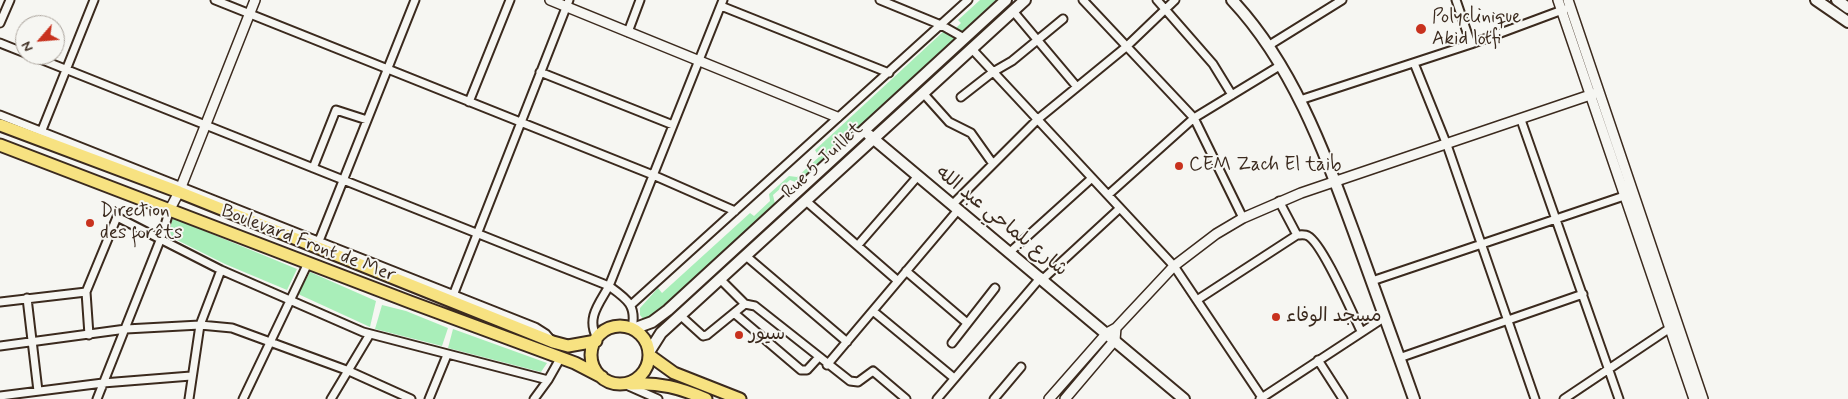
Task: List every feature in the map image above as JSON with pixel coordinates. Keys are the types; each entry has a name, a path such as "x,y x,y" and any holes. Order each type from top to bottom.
{"main road":[{"name":"Rue 5 Juillet","path":"632,329 652,322 668,310 1006,0"},
{"name":"Rue 5 Juillet","path":"649,353 661,333 1024,0"},
{"path":"1232,0 1268,46 1300,100 1336,182 1414,399"},
{"path":"1816,0 1848,22"},
{"path":"1837,0 1848,8"},
{"name":"Boulevard Front de Mer","path":"0,125 180,189 553,342 568,346 596,340"},
{"name":"شارع بلماحي عبد الله","path":"864,131 1042,278 1111,330 1115,340 1184,399"},
{"name":"Boulevard Front de Mer","path":"0,145 560,358 602,377"},
{"path":"706,399 674,386 654,382 624,384 610,382 602,377 593,364 592,356 596,340 613,327 632,329 645,341 649,353 674,373 740,399"},
{"path":"624,384 637,379 642,374 649,353"}],"street":[{"path":"0,23 10,0"},
{"path":"42,130 94,0"},
{"path":"214,0 388,68 735,211"},
{"path":"97,399 126,329 170,210 255,0"},
{"path":"319,240 415,0"},
{"path":"469,102 510,0"},
{"path":"550,0 567,3 628,32 837,117"},
{"path":"628,32 640,0"},
{"path":"880,0 941,25 964,38"},
{"path":"630,305 968,0"},
{"path":"1084,0 1194,118 1243,218"},
{"path":"1157,0 1213,64 1232,95"},
{"path":"827,365 906,271 955,207 993,164 1038,119 1126,46 1175,0"},
{"path":"1268,46 1342,0"},
{"path":"1456,0 1471,44"},
{"path":"1558,0 1567,6 1674,325 1703,399"},
{"path":"596,340 591,324 609,286 722,2 889,73"},
{"path":"454,293 567,3"},
{"path":"1300,100 1471,44 1567,6"},
{"path":"1013,11 1077,86"},
{"path":"961,96 993,72 1012,61 1062,19"},
{"path":"0,43 15,49"},
{"path":"972,48 1174,266 1262,399 1361,331 1385,317"},
{"path":"1414,63 1446,145 1535,399"},
{"path":"56,65 205,126 479,232 609,286 630,305 634,318 632,329"},
{"path":"1108,194 1194,118 1280,65"},
{"path":"540,72 674,125"},
{"path":"923,93 949,122 971,134 993,164"},
{"path":"1049,399 1111,330 1174,266 1216,234 1243,218 1279,201 1595,94"},
{"path":"313,168 336,110 367,120"},
{"path":"0,115 42,130 180,189 319,240 535,326 553,342"},
{"path":"1521,120 1619,399"},
{"path":"858,245 918,176"},
{"path":"1010,252 1092,178"},
{"path":"1372,281 1629,194"},
{"path":"806,201 898,280"},
{"path":"1279,201 1297,235"},
{"path":"937,399 1042,278 1120,208"},
{"path":"89,336 86,292 117,217 221,270 370,334 548,380"},
{"path":"1197,300 1297,235 1310,236 1320,250 1361,331"},
{"path":"746,256 847,342"},
{"path":"254,399 245,397 308,263"},
{"path":"189,399 200,324 221,270"},
{"path":"906,271 968,323"},
{"path":"720,279 745,304 755,306 818,358 852,383 858,382 869,372 874,372 906,399"},
{"path":"952,343 995,288"},
{"path":"0,302 86,292"},
{"path":"1399,358 1583,294"},
{"path":"27,298 38,391"},
{"path":"681,316 703,336 745,304"},
{"path":"873,311 954,378"},
{"path":"734,313 801,370 807,370 818,358"},
{"path":"0,346 89,336 126,329 200,324 232,328 349,371 411,399"},
{"path":"1564,399 1674,325"},
{"path":"1674,325 1694,399"},
{"path":"331,399 370,334"},
{"path":"1065,399 1115,340"},
{"path":"429,399 447,355"},
{"path":"534,399 548,380 560,358"},
{"path":"1318,360 1343,399"},
{"path":"994,399 1021,367"},
{"path":"0,396 104,383 191,376"},
{"path":"624,384 658,399"}],"green space":[{"path":"980,0 996,0 798,183 790,180 773,195 775,204 663,308 644,320 640,315 640,308 658,288 662,293 750,213 754,216 770,201 769,194 789,176 797,177 819,157 815,150 945,30 950,34 961,23 958,20"},
{"path":"173,218 297,269 287,290 225,264 167,235"},
{"path":"310,272 376,301 370,327 298,294"},
{"path":"382,305 406,311 448,328 442,346 375,329"},
{"path":"453,329 547,363 541,372 448,348"}],"place":[{"name":"Polyclinique Akid lotfi","path":"1421,29"},
{"name":"CEM Zach El taib","path":"1179,166"},
{"name":"Direction des forêts","path":"90,223"},
{"name":"مسجد الوفاء","path":"1276,317"},
{"name":"سيور","path":"739,335"}]}
